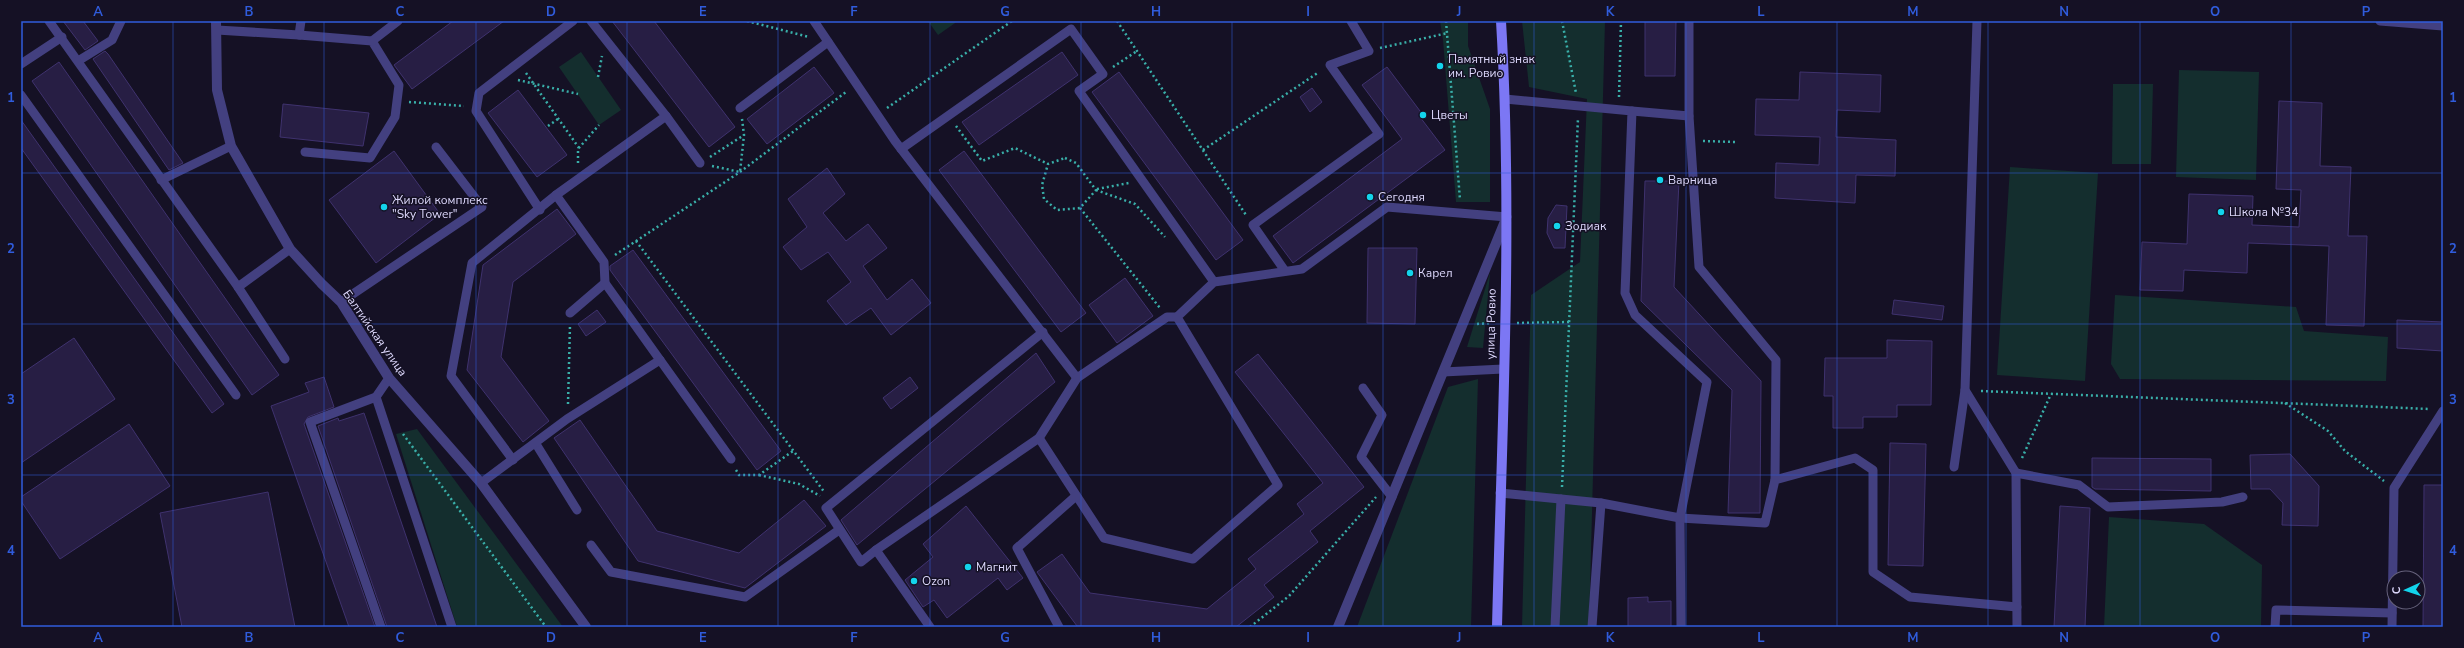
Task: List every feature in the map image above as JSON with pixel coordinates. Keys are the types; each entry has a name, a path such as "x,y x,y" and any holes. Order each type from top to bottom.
{"main road":[{"name":"улица Ровио","path":"1497,627 1507,217 1505,99 1501,21"}],"street":[{"name":"Балтийская улица","path":"217,26 217,90 231,146 290,249 321,283 341,302 389,378 481,483 586,627"},
{"path":"1338,627 1507,217"}],"lane":[{"path":"49,21 62,37 161,180 238,287 285,360"},
{"path":"78,61 112,40 121,21"},
{"path":"299,35 301,21"},
{"path":"217,26 372,41 398,21"},
{"path":"540,210 476,111 476,107 479,93 573,21"},
{"path":"591,21 666,116 700,164"},
{"path":"814,21 855,85 901,149 1077,378"},
{"path":"1285,271 1253,225 1379,134 1330,65 1369,51 1352,21"},
{"path":"1500,493 1601,503 1680,518 1766,523 1775,480 1776,360 1699,267 1690,141 1688,21"},
{"path":"1954,467 1965,390 1977,21"},
{"path":"2380,21 2443,26"},
{"path":"901,149 1071,29 1102,74 1079,91 1214,282"},
{"path":"21,64 62,37"},
{"path":"305,152 370,158 395,117 399,85 372,41"},
{"path":"740,108 828,42"},
{"path":"21,95 236,395"},
{"path":"1505,99 1689,116"},
{"path":"1632,111 1626,293 1635,315 1707,382 1680,518 1681,627"},
{"path":"513,460 451,376 472,263 540,210 556,195 666,116"},
{"path":"161,180 231,146"},
{"path":"341,302 482,207 436,147"},
{"path":"556,195 604,262 605,283 731,460"},
{"path":"1043,332 826,508 861,562 876,550 1039,438 1077,378 1168,317 1177,317 1214,282 1302,269 1387,207 1507,217"},
{"path":"238,287 290,249"},
{"path":"570,313 605,283"},
{"path":"1039,438 1104,538 1193,559 1278,485 1177,317"},
{"path":"481,483 567,420 660,360"},
{"path":"1443,372 1503,369"},
{"path":"381,627 310,422 376,397 389,378"},
{"path":"1363,388 1382,415 1361,457 1392,497"},
{"path":"1965,390 2016,473 2017,627"},
{"path":"376,397 452,627"},
{"path":"2392,627 2394,488 2439,410"},
{"path":"536,444 577,510"},
{"path":"1775,480 1855,458 1873,470 1873,572 1910,597 2017,607"},
{"path":"2016,473 2078,485 2108,507 2222,502 2243,497"},
{"path":"1058,627 1017,548 1076,496"},
{"path":"1555,627 1561,499"},
{"path":"1592,627 1601,503"},
{"path":"591,545 611,572 745,597 839,530"},
{"path":"876,550 930,627"},
{"path":"2275,627 2276,610 2392,612"}],"path":[{"path":"747,21 828,42"},
{"path":"876,115 1012,21"},
{"path":"1117,21 1253,225"},
{"path":"1446,21 1461,213"},
{"path":"1561,499 1578,106 1562,21"},
{"path":"1619,110 1621,21"},
{"path":"1369,51 1448,32"},
{"path":"1102,74 1137,51"},
{"path":"518,63 579,148"},
{"path":"1203,150 1330,65"},
{"path":"501,76 578,94"},
{"path":"604,262 740,172 855,85"},
{"path":"398,102 476,107"},
{"path":"740,108 744,135 740,172"},
{"path":"948,116 982,161 1015,148 1048,164 1064,158 1076,163 1096,190 1135,204 1168,241"},
{"path":"548,126 558,119"},
{"path":"578,165 579,148 599,125"},
{"path":"700,164 744,135"},
{"path":"1690,141 1735,142"},
{"path":"700,164 740,172"},
{"path":"1048,164 1042,185 1044,199 1057,210 1080,208 1096,190 1142,180"},
{"path":"1080,208 1168,317"},
{"path":"636,241 832,503"},
{"path":"567,420 570,313"},
{"path":"1965,390 2439,410"},
{"path":"2016,473 2051,394"},
{"path":"2285,403 2328,431 2345,451 2394,488"},
{"path":"399,428 546,627"},
{"path":"759,475 793,451"},
{"path":"731,460 739,475 759,475 799,484 832,503"},
{"path":"1250,627 1289,596 1384,488"}],"green space":[{"path":"928,21 958,21 938,35"},
{"path":"1440,21 1468,21 1468,46 1490,109 1490,202 1456,202 1443,40"},
{"path":"1522,21 1605,21 1589,627 1522,627 1531,295 1580,262 1587,99 1529,87"},
{"path":"581,52 621,110 599,125 559,67"},
{"path":"2179,70 2259,72 2256,180 2176,177"},
{"path":"2113,84 2153,84 2151,164 2112,164"},
{"path":"2010,167 2098,173 2085,381 1997,375"},
{"path":"1490,273 1483,348 1467,347"},
{"path":"2115,295 2296,307 2304,331 2388,337 2386,381 2120,379 2111,364"},
{"path":"1478,379 1471,627 1357,627 1448,387"},
{"path":"417,429 563,627 457,627 396,434"},
{"path":"2109,517 2204,524 2262,565 2261,627 2104,627"}],"building":[{"path":"63,21 83,21 98,41 85,50"},
{"path":"453,21 504,21 412,89 394,65"},
{"path":"612,21 654,21 735,127 709,147"},
{"path":"1645,21 1676,21 1675,76 1645,76"},
{"path":"105,51 183,163 169,170 93,59"},
{"path":"1062,52 1078,75 979,145 962,122"},
{"path":"59,62 279,375 252,395 32,81"},
{"path":"814,67 834,93 767,144 747,119"},
{"path":"1387,67 1423,115 1420,117 1445,150 1293,263 1273,236 1402,139 1362,85"},
{"path":"1119,72 1243,240 1216,260 1092,92"},
{"path":"1800,72 1881,75 1880,112 1837,110 1836,137 1896,140 1895,176 1856,175 1855,203 1775,198 1776,163 1819,165 1820,137 1755,135 1756,99 1799,100"},
{"path":"1312,88 1322,102 1310,112 1300,97"},
{"path":"518,90 567,155 537,177 488,113"},
{"path":"2279,101 2322,103 2320,166 2351,167 2348,236 2367,236 2364,326 2326,325 2329,246 2248,243 2247,273 2184,270 2183,291 2140,290 2142,242 2187,244 2189,194 2253,196 2252,225 2299,227 2301,190 2276,189"},
{"path":"283,104 369,113 363,146 280,137"},
{"path":"21,120 224,404 212,413 21,148"},
{"name":"Жилой комплекс \"Sky Tower\"","path":"394,151 440,214 376,263 329,200"},
{"path":"964,151 1086,313 1061,332 939,170"},
{"path":"827,168 845,194 823,213 846,241 868,224 887,248 863,266 887,300 912,279 931,303 891,335 871,308 846,325 827,301 851,282 828,252 801,270 783,247 807,227 788,199"},
{"path":"1645,181 1679,181 1674,287 1761,381 1760,513 1728,513 1732,390 1641,301"},
{"name":"Зодиак","path":"1556,205 1567,206 1565,248 1554,248 1547,233 1548,218"},
{"path":"557,209 576,234 513,282 501,357 549,421 523,442 467,370 483,265"},
{"path":"1368,248 1417,248 1415,324 1367,323"},
{"path":"633,250 781,451 757,470 610,270 610,266"},
{"path":"1125,278 1153,316 1117,343 1089,305"},
{"path":"1894,300 1944,306 1942,320 1892,314"},
{"path":"597,310 606,322 586,336 578,324"},
{"path":"2397,320 2443,322 2443,351 2397,348"},
{"path":"74,338 115,399 21,463 21,374"},
{"path":"1887,340 1932,341 1931,405 1897,405 1897,417 1863,417 1863,428 1833,428 1833,396 1824,396 1825,358 1887,358"},
{"path":"1036,353 1055,382 857,545 841,520"},
{"path":"1258,354 1364,487 1310,531 1318,542 1264,585 1274,597 1236,627 1077,626 1037,572 1062,554 1090,593 1207,609 1256,569 1248,559 1304,514 1297,504 1323,483 1235,372"},
{"path":"324,377 334,407 308,417 304,424 375,627 349,627 271,406 309,392 305,383"},
{"path":"910,377 918,388 891,409 883,398"},
{"path":"364,413 437,627 387,627 318,426 338,418 339,421"},
{"path":"580,420 657,531 739,553 804,500 826,526 745,588 638,561 554,438"},
{"path":"129,424 170,486 60,559 21,501 21,497"},
{"path":"1890,443 1926,444 1923,566 1888,565"},
{"path":"2290,454 2319,486 2318,526 2282,525 2283,503 2270,489 2251,489 2250,455"},
{"path":"2092,458 2211,459 2211,491 2095,489 2092,487"},
{"path":"2424,485 2443,485 2443,627 2423,627 2423,610 2426,610 2426,570 2423,570"},
{"path":"268,492 295,627 182,627 160,513"},
{"name":"Магнит","path":"966,506 1023,578 1007,590 998,578 947,618 934,600 923,607 905,580 933,557 923,544"},
{"path":"2060,506 2090,508 2085,627 2054,627"},
{"path":"1648,597 1648,602 1671,601 1671,627 1628,627 1628,598"}],"place":[{"name":"Памятный знак им. Ровио","path":"1440,66"},
{"name":"Цветы","path":"1423,115"},
{"name":"Варница","path":"1660,180"},
{"name":"Сегодня","path":"1370,197"},
{"name":"Жилой комплекс \"Sky Tower\"","path":"384,207"},
{"name":"Школа №34","path":"2221,212"},
{"name":"Зодиак","path":"1557,226"},
{"name":"Карел","path":"1410,273"},
{"name":"Магнит","path":"968,567"},
{"name":"Ozon","path":"914,581"}]}
